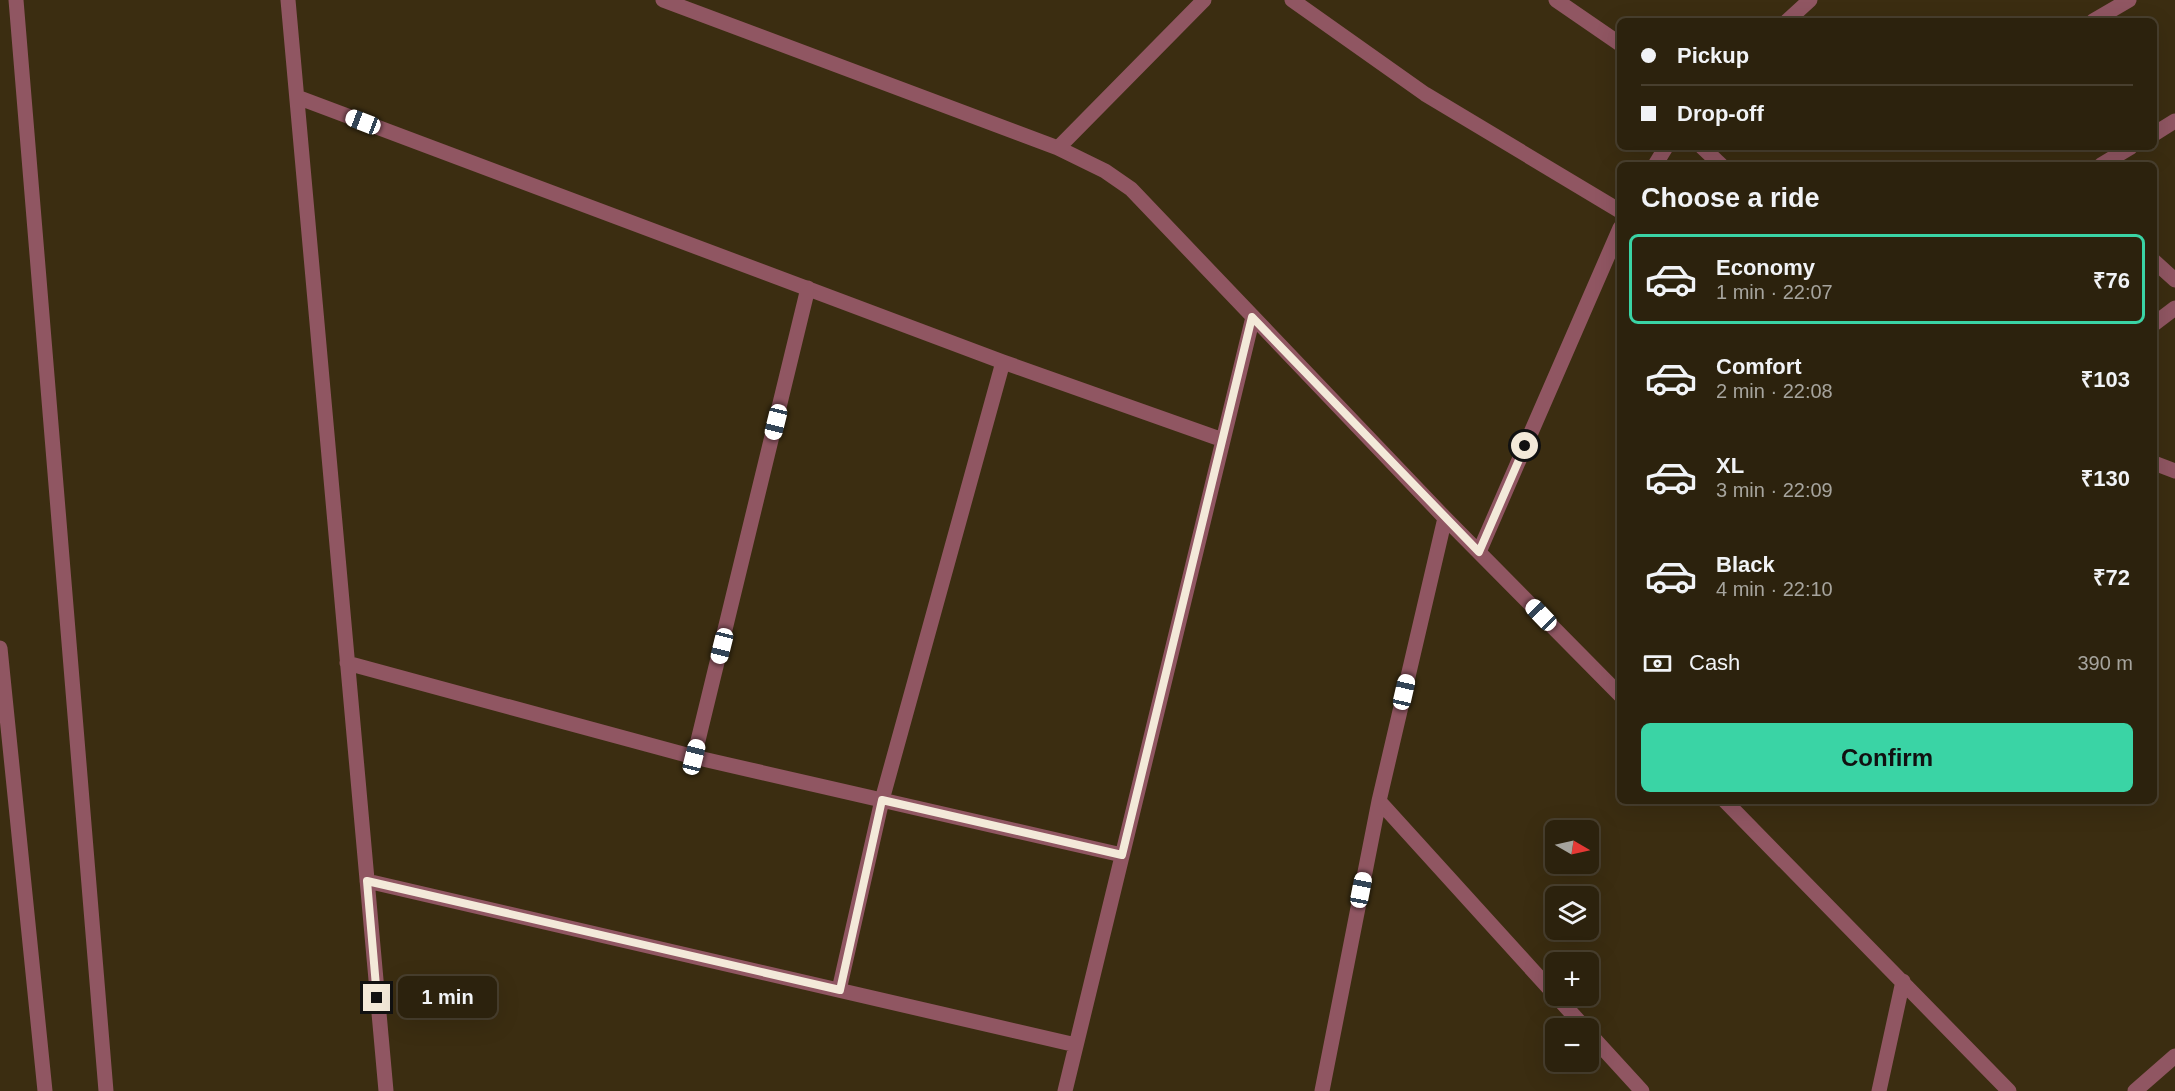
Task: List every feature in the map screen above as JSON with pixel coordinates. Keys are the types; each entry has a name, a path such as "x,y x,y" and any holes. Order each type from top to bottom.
{"street":[{"path":"16,0 106,1091"},
{"path":"288,0 386,1091"},
{"path":"663,0 1058,148 1105,171 1131,189 1445,518 1617,692"},
{"path":"1058,148 1204,0"},
{"path":"1292,0 1425,94 1617,208"},
{"path":"1556,0 1617,42"},
{"path":"2098,18 2129,0"},
{"path":"1790,18 1803,2"},
{"path":"297,97 1003,362 1223,440"},
{"path":"2157,132 2175,121"},
{"path":"1705,150 1718,162"},
{"path":"2105,162 2126,150"},
{"path":"1479,552 1614,257"},
{"path":"2157,264 2175,280"},
{"path":"694,757 808,288"},
{"path":"2157,322 2175,308"},
{"path":"1065,1091 1252,317"},
{"path":"840,990 882,800 1003,362"},
{"path":"2157,464 2175,471"},
{"path":"1322,1091 1379,801 1445,518"},
{"path":"0,648 45,1091"},
{"path":"347,663 694,757 1122,855"},
{"path":"1379,801 1545,984"},
{"path":"1728,804 2009,1091"},
{"path":"367,881 1076,1045"},
{"path":"1879,1091 1903,981"},
{"path":"1565,1006 1575,1018"},
{"path":"1599,1044 1642,1091"},
{"path":"2135,1091 2175,1056"}],"route":[{"path":"377,998 367,881 840,990 882,800 1122,855 1252,317 1479,552 1525,446"}]}
